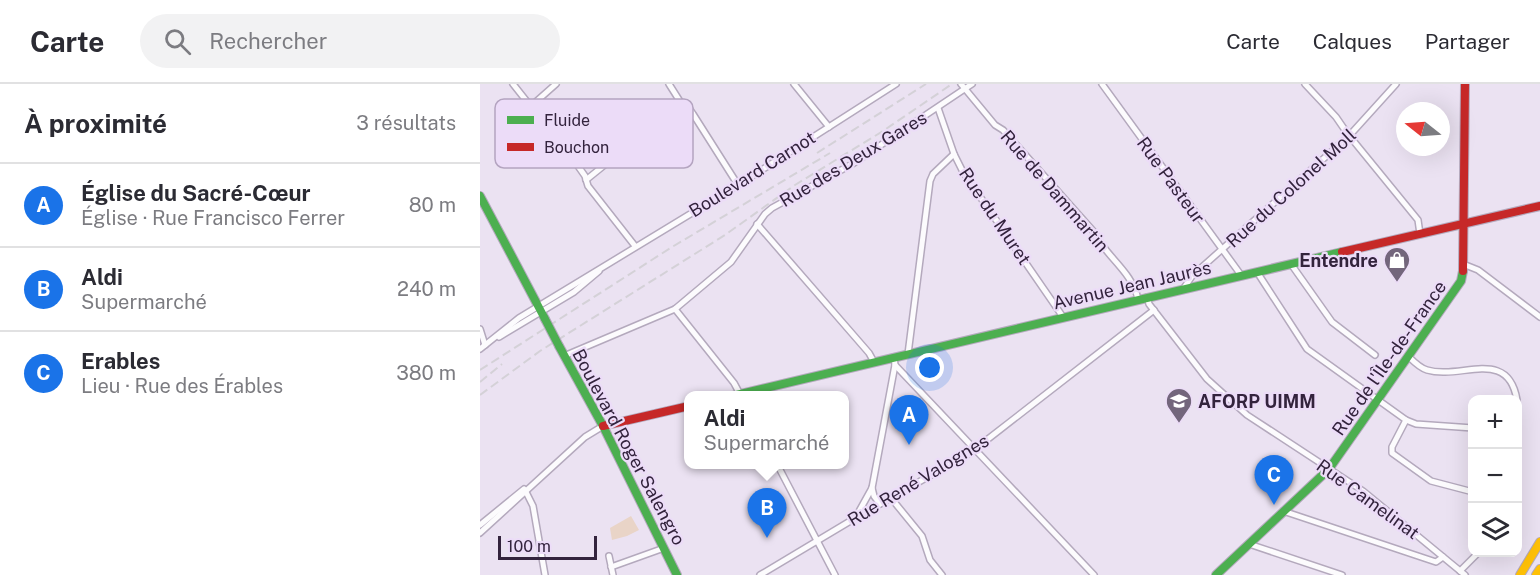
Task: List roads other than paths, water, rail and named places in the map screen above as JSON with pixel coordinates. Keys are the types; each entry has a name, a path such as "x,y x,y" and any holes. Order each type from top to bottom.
{"main road":[{"name":"Rue de l'Île-de-France","path":"1216,575 1329,469 1461,281 1464,224 1465,84"},
{"name":"Boulevard Roger Salengro","path":"480,196 603,426 679,575"},
{"name":"Avenue Jean Jaurès","path":"754,391 874,362 895,361 909,354 1138,299 1540,207"},
{"path":"603,426 684,407"},
{"path":"1520,575 1540,542"},
{"path":"1536,575 1540,569"}],"street":[{"path":"513,84 524,99"},
{"path":"539,99 556,84"},
{"path":"669,84 678,99"},
{"path":"794,84 829,127"},
{"name":"Boulevard Carnot","path":"482,347 519,318 541,312 607,263 738,185 896,84"},
{"name":"Rue des Deux Gares","path":"564,356 675,309 731,262 772,208 854,163 938,108 963,86 972,84"},
{"path":"1305,84 1336,117 1418,220 1420,234"},
{"name":"Rue du Colonel Moll","path":"1183,289 1192,276 1350,136 1396,84"},
{"name":"Rue Pasteur","path":"1103,85 1241,275"},
{"name":"Rue de Dammartin","path":"963,86 1094,232 1133,285 1138,299"},
{"name":"Rue du Muret","path":"938,108 954,154 963,172 1063,317"},
{"path":"693,113 738,185"},
{"path":"909,354 928,188 933,174 954,154"},
{"path":"579,168 585,176 588,186 635,246"},
{"path":"586,180 601,168"},
{"path":"758,224 869,353 874,362"},
{"path":"1291,264 1332,322 1375,355"},
{"path":"1463,264 1478,270 1540,318"},
{"path":"1257,272 1307,349 1406,420 1416,424 1468,429"},
{"name":"Rue Camelinat","path":"1147,297 1154,310 1207,379 1247,415 1363,491 1463,573"},
{"path":"675,309 735,391"},
{"name":"Rue René Valognes","path":"760,575 976,449 1154,310"},
{"path":"480,328 482,347"},
{"path":"1409,357 1426,370 1438,372 1489,369 1502,372 1513,384 1516,395"},
{"path":"895,361 1095,575"},
{"path":"857,517 872,488 895,361"},
{"path":"1406,420 1392,447 1392,453 1431,481 1468,491"},
{"path":"480,533 585,437 603,426"},
{"path":"779,469 835,575"},
{"path":"872,488 875,500 880,504"},
{"path":"480,525 525,490"},
{"path":"525,490 533,506 545,575"},
{"path":"891,498 922,536 930,560 942,575"},
{"path":"1283,511 1436,562 1443,557"},
{"path":"1249,544 1342,575"},
{"path":"612,567 664,548"},
{"path":"609,556 613,575"},
{"path":"1463,573 1475,557"}],"railway":[{"path":"817,153 926,84"},
{"path":"480,395 540,351 725,235 795,185 883,131 952,84"},
{"path":"480,370 672,247 830,153"},
{"path":"480,382 502,364"}],"place":[{"name":"Entendre","path":"1397,283"},
{"name":"AFORP UIMM","path":"1179,424"},
{"name":"Église du Sacré-Cœur","path":"909,445"},
{"name":"Erables","path":"1274,505"},
{"name":"Aldi","path":"767,538"}]}
